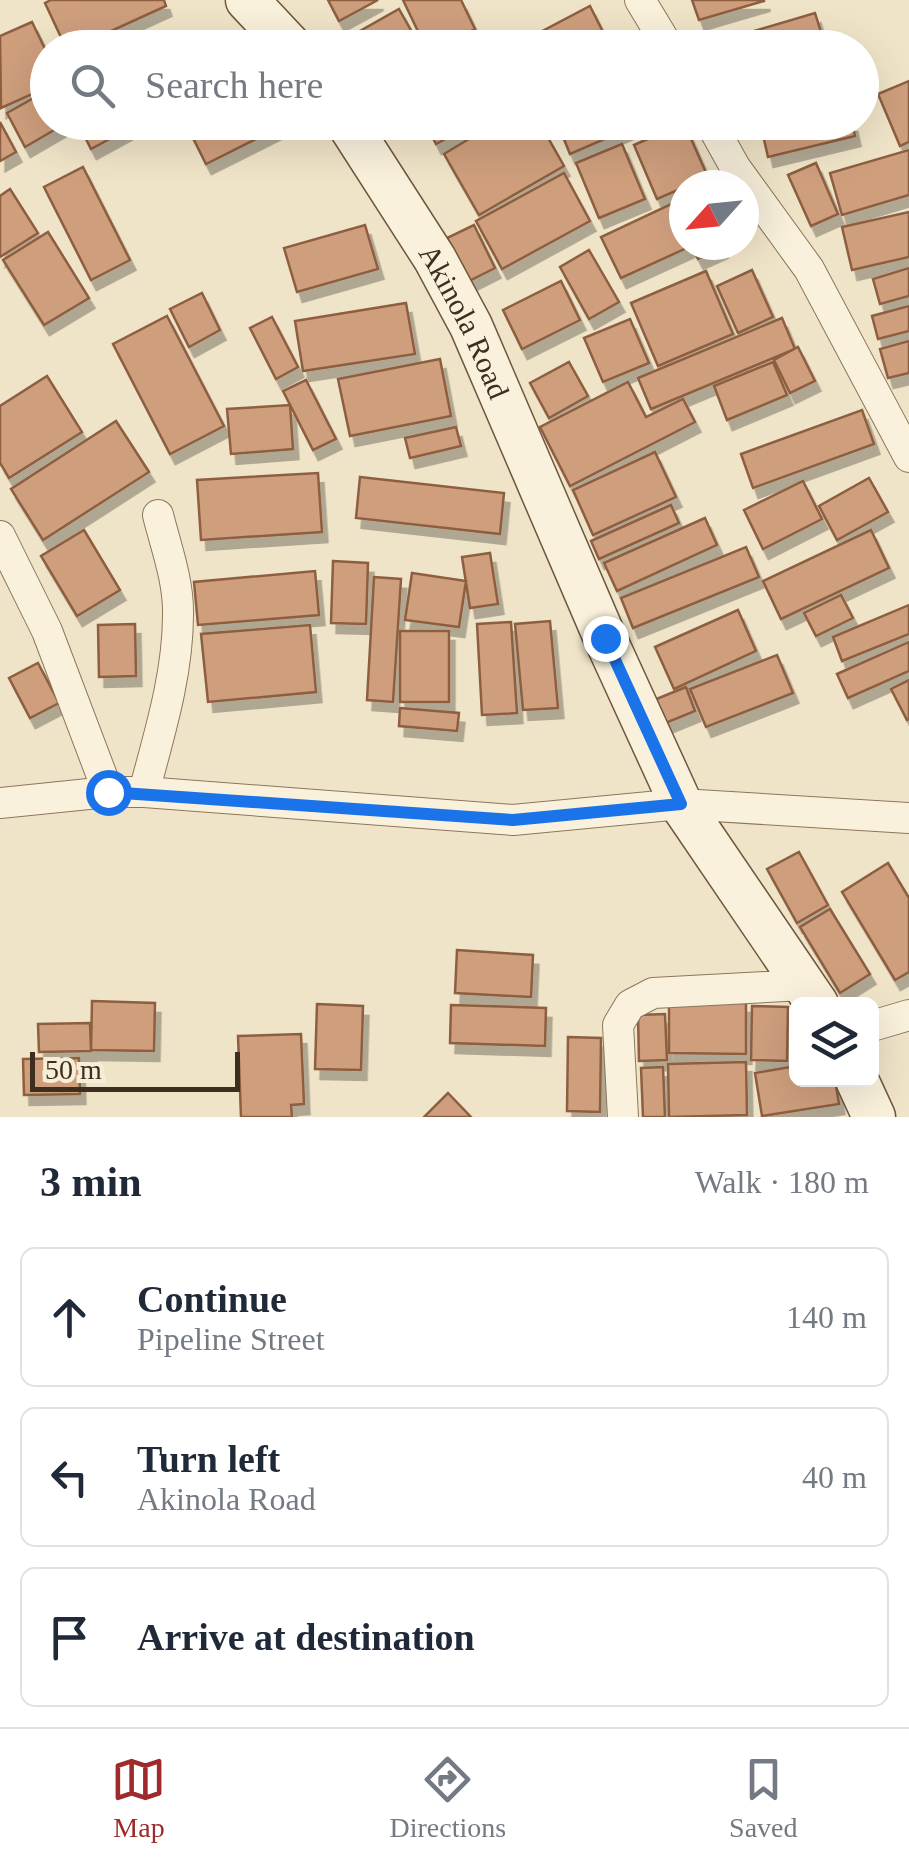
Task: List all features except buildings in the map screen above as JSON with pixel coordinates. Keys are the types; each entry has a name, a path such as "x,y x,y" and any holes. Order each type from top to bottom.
{"street":[{"path":"247,0 275,30"},
{"path":"640,0 658,30"},
{"name":"Akinola Road","path":"359,140 435,259 471,326 681,804 810,994"},
{"path":"720,140 809,268 909,457"},
{"path":"144,792 172,677 178,614 158,515"},
{"path":"0,536 47,631 108,792"},
{"path":"0,802 144,792 513,820 681,804 909,818"},
{"path":"622,1117 618,1025 630,1004 652,993 810,994"},
{"path":"879,1024 909,1015"},
{"path":"860,1087 874,1117"}],"route":[{"path":"108,792 513,820 681,804 605,638"}]}
